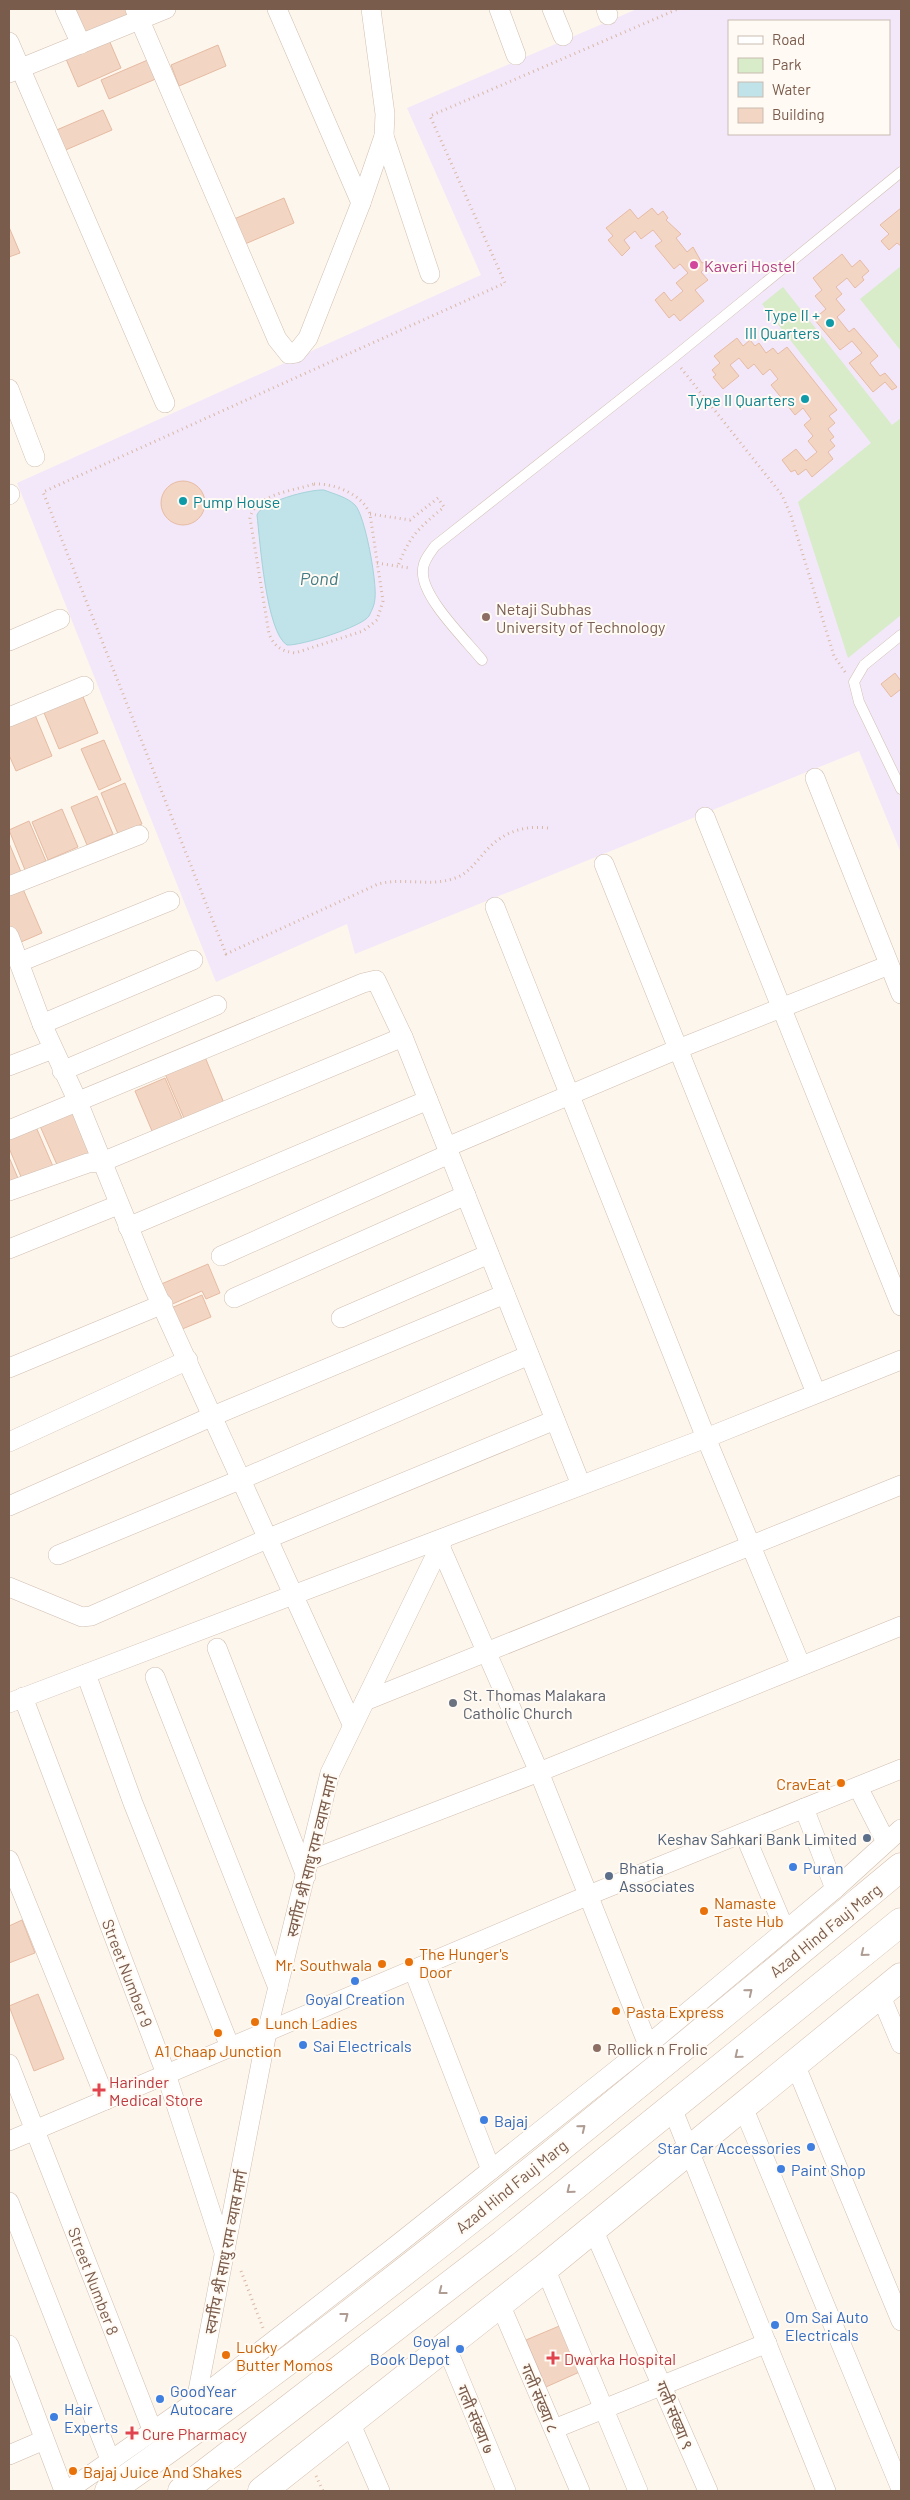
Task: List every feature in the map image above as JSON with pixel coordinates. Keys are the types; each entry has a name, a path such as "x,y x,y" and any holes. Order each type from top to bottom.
{"main road":[{"name":"Azad Hind Fauj Marg","path":"110,2491 203,2409 447,2238 901,1867"},
{"path":"182,2491 503,2244 901,1922"},
{"path":"266,2490 545,2268 901,1977"}],"street":[{"path":"65,9 81,44"},
{"path":"14,71 81,44 137,14 166,9"},
{"path":"277,9 361,203"},
{"path":"137,14 277,339 289,354 296,353 308,338 361,203 384,136 385,114 371,9"},
{"path":"499,9 516,55"},
{"path":"552,9 563,36"},
{"path":"9,42 14,71 165,403"},
{"path":"384,136 430,274"},
{"path":"9,389 35,457"},
{"path":"9,641 60,619"},
{"path":"9,717 84,686"},
{"path":"815,778 901,994"},
{"path":"705,817 901,1306"},
{"path":"9,886 138,835"},
{"path":"604,864 816,1393"},
{"path":"20,962 170,902"},
{"path":"495,907 706,1438 801,1666"},
{"path":"9,936 42,1024 62,1071 78,1102 118,1205 352,1724"},
{"path":"42,1024 193,960"},
{"path":"221,1256 448,1150 678,1048 889,965"},
{"path":"9,1130 370,980 376,980 380,984 403,1036 581,1484"},
{"path":"62,1071 217,1005"},
{"path":"9,1191 88,1163 102,1162 403,1036"},
{"path":"9,1066 53,1049"},
{"path":"128,1227 428,1100"},
{"path":"234,1298 466,1195"},
{"path":"9,1249 118,1205"},
{"path":"341,1318 489,1254"},
{"path":"9,1506 213,1416 505,1294"},
{"path":"9,1368 162,1304"},
{"path":"58,1555 242,1479 529,1354"},
{"path":"9,1442 188,1360"},
{"path":"16,1700 442,1542 581,1484 706,1438 901,1360"},
{"path":"9,1587 82,1617 91,1616 269,1538 555,1420"},
{"path":"364,1701 750,1544 901,1485"},
{"path":"442,1542 539,1772 648,2045"},
{"name":"स्वर्गीय श्री साधु राम व्यास मार्ग","path":"203,2409 231,2258 267,2032 330,1774 352,1724 442,1542"},
{"path":"218,1648 308,1868 539,1772 901,1626"},
{"path":"86,1674 133,1803 230,2047"},
{"path":"155,1678 278,1988"},
{"name":"Street Number 9","path":"16,1700 166,2074 231,2258"},
{"path":"9,2141 589,1895 901,1769"},
{"path":"858,1787 886,1842"},
{"path":"804,1808 835,1889"},
{"path":"9,2345 16,2386 44,2440 66,2491 153,2432 203,2409 270,2344 648,2045 835,1889 901,1829"},
{"path":"744,1832 785,1930"},
{"path":"9,1860 106,2100"},
{"path":"413,1969 491,2170"},
{"path":"880,1994 901,2044"},
{"name":"Street Number 8","path":"9,2064 153,2432"},
{"path":"795,2064 901,2321"},
{"path":"742,2107 901,2489"},
{"path":"672,2108 826,2491"},
{"path":"9,2202 111,2462"},
{"name":"गली संख्या ९","path":"593,2229 708,2491"},
{"path":"545,2268 638,2491"},
{"name":"गली संख्या ८","path":"500,2304 580,2491"},
{"path":"554,2429 767,2343"},
{"name":"गली संख्या ७","path":"446,2346 506,2491"},
{"path":"350,2422 380,2491"},
{"path":"9,2455 44,2440"}],"lane":[{"path":"482,660 430,596 424,583 422,570 435,546 673,358 901,172"},
{"path":"901,635 864,665 854,682 859,702 901,789"}],"path":[{"path":"548,828 526,827 502,836 461,876 437,883 386,882 378,884 226,954 43,492 505,283 430,116 678,9"},
{"path":"673,358 782,495 791,516 834,656 854,682"},
{"path":"321,484 359,498 366,504 370,514 383,601 377,620 371,626 295,653 284,652 273,642 266,621 250,518 255,505 262,500 321,484"},
{"path":"370,514 410,520 438,498 444,507 417,530 406,544 398,566 377,562"},
{"path":"231,2258 270,2344"}],"shaded area":[{"name":"Netaji Subhas University of Technology","path":"637,9 901,9 901,853 859,751 355,954 347,924 216,982 17,483 481,275 407,108"}],"green space":[{"path":"901,266 901,351 860,299"},
{"path":"783,287 892,425 901,418 901,615 848,658 798,502 871,443 762,304"}],"water":[{"name":"Pond","path":"324,490 348,500 359,511 372,564 375,590 374,602 369,616 355,625 317,639 287,645 280,637 269,605 262,564 257,515 260,510 276,501 298,494"}],"building":[{"path":"73,9 126,9 129,15 78,37"},
{"path":"109,40 121,68 78,87 66,59"},
{"path":"218,45 226,66 179,86 171,65"},
{"path":"150,59 158,78 109,99 101,80"},
{"path":"103,110 112,130 61,152 52,132"},
{"path":"284,198 294,223 245,244 234,219"},
{"name":"Kaveri Hostel","path":"652,208 658,215 663,211 668,218 666,220 681,234 676,238 687,252 693,247 702,263 704,262 708,266 701,272 708,280 695,290 704,301 680,321 674,314 669,318 655,300 664,292 671,301 683,291 676,283 688,273 680,264 674,269 655,246 662,241 653,230 641,239 635,231 624,240 630,248 622,256 608,240 613,236 606,228 630,209 638,219"},
{"path":"901,208 901,246 897,243 889,250 881,241 889,234 880,225"},
{"path":"9,227 20,253 9,257"},
{"name":"Type II + III Quarters","path":"842,254 852,267 860,260 869,271 862,277 864,280 855,288 847,278 836,287 842,294 836,299 845,310 837,317 849,332 854,328 878,356 870,363 880,376 885,373 897,387 892,390 885,382 873,392 849,363 862,353 852,341 840,350 814,319 826,309 815,296 822,290 813,278"},
{"name":"Type II Quarters","path":"737,338 743,346 750,340 755,346 759,343 766,353 773,348 778,354 787,347 837,410 829,416 835,423 828,429 834,437 830,440 835,446 828,452 833,459 812,477 806,469 798,475 795,470 791,472 782,460 796,449 806,461 817,452 808,441 813,436 804,425 811,419 803,408 795,415 771,385 778,379 770,369 763,375 754,364 748,369 739,358 730,365 739,376 723,389 713,377 716,375 712,370 720,363 714,356"},
{"name":"Pump House","path":"179,481 187,481 199,487 205,503 199,519 187,525 179,525 167,519 161,507 161,499 167,487"},
{"path":"895,673 901,681 901,689 891,697 881,684"},
{"path":"81,692 98,733 59,749 42,708"},
{"path":"35,715 52,756 16,771 9,755 9,726"},
{"path":"104,740 121,780 99,790 81,749"},
{"path":"125,783 142,824 118,834 101,793"},
{"path":"97,796 113,834 87,845 71,807"},
{"path":"62,809 78,847 48,860 32,822"},
{"path":"29,821 46,861 25,870 9,830"},
{"path":"9,843 21,872 9,877"},
{"path":"23,889 42,933 14,945 9,933 9,895"},
{"path":"205,1057 226,1108 187,1125 165,1074"},
{"path":"165,1078 185,1125 155,1138 135,1091"},
{"path":"74,1111 92,1153 58,1167 40,1126"},
{"path":"36,1127 55,1171 24,1184 9,1148 9,1139"},
{"path":"9,1157 20,1183 9,1188"},
{"path":"208,1264 220,1293 206,1299 202,1291 168,1306 159,1285"},
{"path":"202,1295 211,1317 180,1330 171,1308"},
{"path":"22,1920 35,1953 9,1963 9,1926"},
{"path":"38,1994 64,2059 34,2071 9,2006"},
{"path":"564,2324 584,2370 546,2387 526,2340"}],"place":[{"name":"Kaveri Hostel","path":"694,265"},
{"name":"Type II + III Quarters","path":"830,323"},
{"name":"Type II Quarters","path":"805,399"},
{"name":"Pump House","path":"183,501"},
{"name":"Netaji Subhas University of Technology","path":"486,617"},
{"name":"St. Thomas Malakara Catholic Church","path":"453,1703"},
{"name":"CravEat","path":"841,1783"},
{"name":"Keshav Sahkari Bank Limited","path":"867,1838"},
{"name":"Puran","path":"793,1867"},
{"name":"Bhatia Associates","path":"609,1876"},
{"name":"Namaste Taste Hub","path":"704,1911"},
{"name":"The Hunger's Door","path":"409,1962"},
{"name":"Mr. Southwala","path":"382,1964"},
{"name":"Goyal Creation","path":"355,1981"},
{"name":"Pasta Express","path":"616,2011"},
{"name":"Lunch Ladies","path":"255,2022"},
{"name":"A1 Chaap Junction","path":"218,2033"},
{"name":"Sai Electricals","path":"303,2045"},
{"name":"Rollick n Frolic","path":"597,2048"},
{"name":"Harinder Medical Store","path":"99,2090"},
{"name":"Bajaj","path":"484,2120"},
{"name":"Star Car Accessories","path":"811,2147"},
{"name":"Paint Shop","path":"781,2169"},
{"name":"Om Sai Auto Electricals","path":"775,2325"},
{"name":"Goyal Book Depot","path":"460,2349"},
{"name":"Lucky Butter Momos","path":"226,2355"},
{"name":"Dwarka Hospital","path":"553,2358"},
{"name":"GoodYear Autocare","path":"160,2399"},
{"name":"Hair Experts","path":"54,2417"},
{"name":"Cure Pharmacy","path":"132,2433"},
{"name":"Bajaj Juice And Shakes","path":"73,2471"}]}
